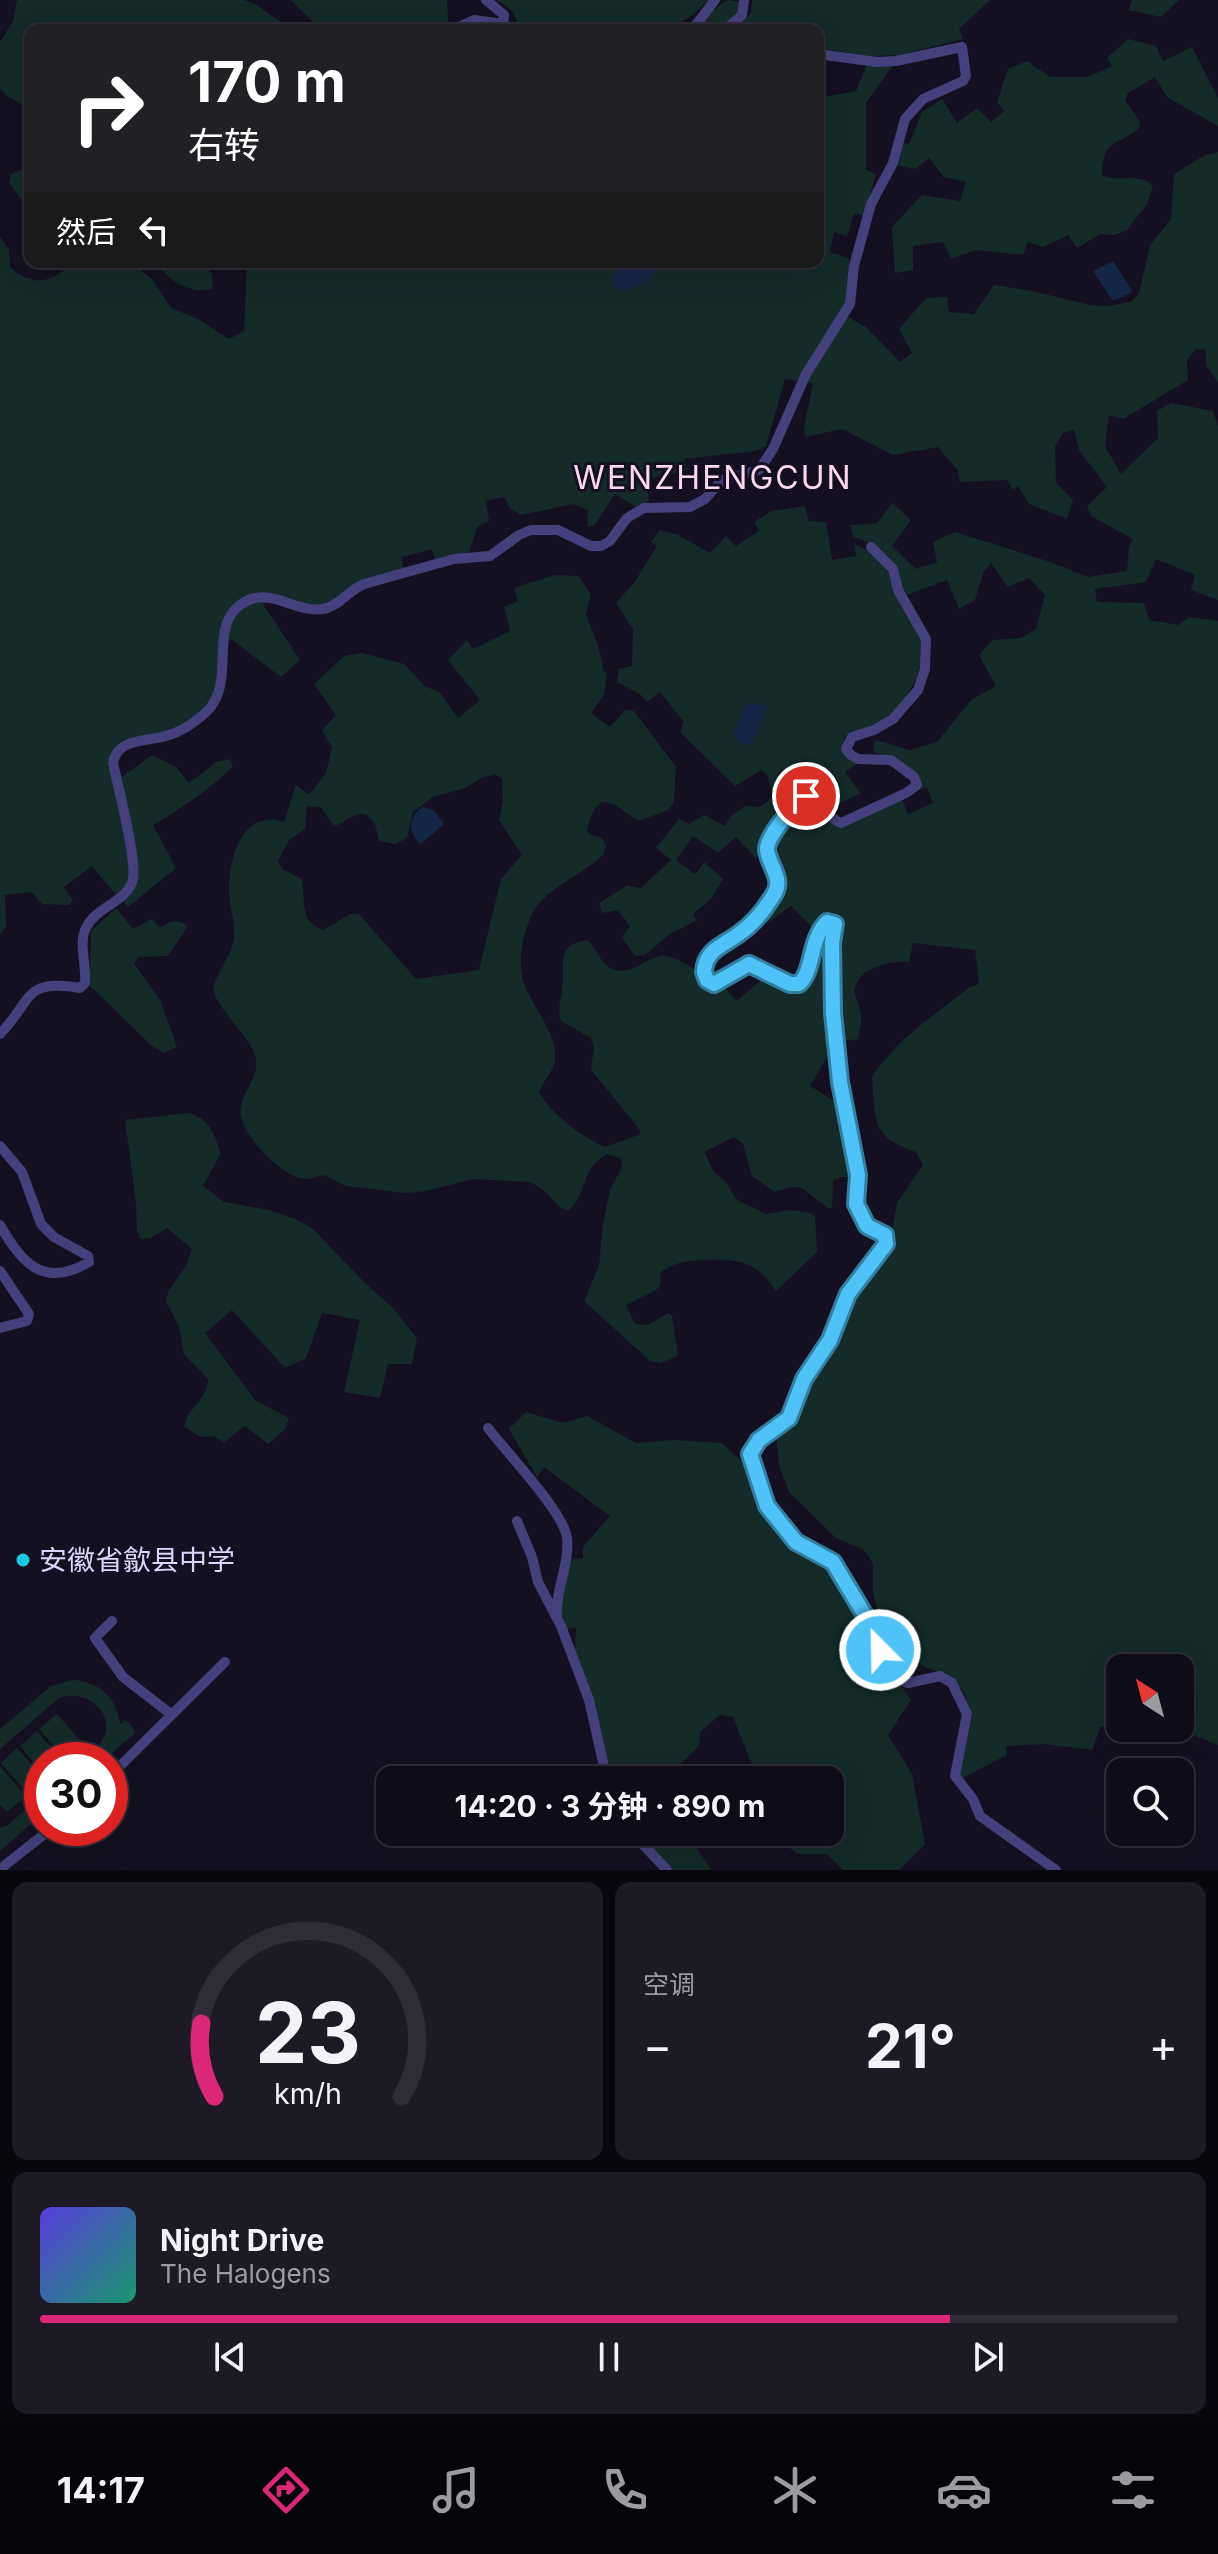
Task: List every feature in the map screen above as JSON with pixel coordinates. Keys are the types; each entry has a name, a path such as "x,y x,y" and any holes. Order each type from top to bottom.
{"street":[{"path":"465,24 471,21 503,24 504,15 486,0"},
{"path":"697,24 715,0"},
{"path":"732,24 742,15 744,0"},
{"path":"0,1034 39,987 52,984 80,988 85,983 85,929 94,917 126,892 133,879 114,756 128,744 172,735 210,708 224,674 222,650 226,624 238,606 263,596 304,608 330,608 345,594 364,584 454,559 490,556 531,530 558,530 591,546 601,546 610,541 627,518 644,508 690,507 705,499 722,480 759,470 773,449 806,374 850,304 854,266 871,204 893,163 905,119 923,99 963,81 966,76 962,47 896,61 877,62 824,55"},
{"path":"871,547 893,569 898,590 926,639 925,669 918,690 893,719 874,730 852,737 846,749 858,759 891,760 914,777 917,785 841,823 831,818 817,797 809,795 802,799 768,842 768,854 779,882 776,893 747,928 711,953 704,966 705,977 714,984 749,964 790,984 799,984 806,976 819,931 827,922 835,924 832,943 833,1013 840,1082 858,1175 856,1204 867,1226 883,1233 886,1238 886,1244 848,1294 830,1340 804,1379 789,1418 755,1444 751,1460 767,1506 796,1542 833,1562 872,1627 880,1650 898,1679 908,1683 940,1676 954,1686 967,1714 955,1776 973,1799 980,1816 1056,1870"},
{"path":"0,1146 22,1172 41,1224 54,1237 88,1256 89,1262 63,1272 42,1272 18,1256 0,1225"},
{"path":"0,1271 29,1314 27,1321 0,1328"},
{"path":"488,1428 513,1461 530,1477 565,1532 567,1547 558,1595 558,1619"},
{"path":"517,1521 532,1557 538,1582 558,1619 589,1700 605,1766"},
{"path":"112,1621 95,1638 123,1677 172,1715"},
{"path":"128,1758 225,1662"},
{"path":"0,1869 29,1846"},
{"path":"644,1846 667,1870"}],"green space":[{"path":"17,0 244,0 257,5 284,24 24,24 24,106 0,88 0,42 13,21"},
{"path":"291,0 447,0 449,24 315,24"},
{"path":"497,0 708,0 688,18 673,24 518,24 513,11"},
{"path":"727,0 739,2 737,15 726,24 702,24 712,11"},
{"path":"752,0 990,0 959,29 963,39 899,55 870,56 824,49 824,24 740,24 751,13"},
{"path":"1132,0 1179,0 1161,17 1129,10"},
{"path":"1128,39 1156,46 1163,61 1192,47 1218,98 1218,126 1167,97 1155,77 1128,93 1125,100 1140,122 1140,127 1108,149 1102,175 1141,179 1153,186 1147,204 1127,230 1114,235 1100,234 1077,248 1068,235 1043,247 1028,242 1023,255 976,250 951,259 943,242 913,246 913,270 895,273 892,227 922,195 960,201 966,182 944,177 929,158 915,169 898,165 904,143 909,144 922,112 942,99 957,123 977,108 991,122 1004,111 997,102 1008,69 1027,61 1050,77 1088,77 1112,66 1107,58"},
{"path":"867,65 893,65 866,103 866,170 876,174 864,215 854,214 847,236 834,232 830,252 849,259 849,291 841,313 801,381 785,379 766,446 756,451 684,459 687,470 647,479 649,501 636,507 615,494 594,526 587,526 588,510 573,504 521,515 510,508 504,497 486,501 489,521 477,527 469,552 435,559 432,549 402,557 404,570 367,579 338,607 271,601 263,604 300,660 281,677 231,639 216,688 198,712 174,728 117,748 116,795 130,869 129,883 116,895 92,866 64,887 73,900 69,905 42,904 32,892 5,895 6,926 0,935 0,237 9,249 10,267 34,280 50,279 66,268 138,268 152,279 171,308 198,319 229,339 244,331 247,268 824,268 824,97 856,91"},
{"path":"1218,152 1218,382 1207,367 1205,350 1196,349 1187,360 1188,380 1123,419 1109,415 1105,446 1121,474 1158,438 1157,411 1171,403 1213,411 1218,426 1218,600 1191,590 1195,575 1156,559 1146,582 1095,589 1097,602 1144,603 1149,620 1178,625 1189,617 1218,621 1218,1745 1194,1736 1194,1654 1106,1654 1106,1727 1101,1726 1092,1750 1044,1744 1006,1746 1007,1755 962,1778 960,1774 972,1718 964,1691 952,1677 925,1667 910,1656 876,1606 873,1564 869,1556 862,1549 836,1538 789,1492 779,1465 776,1433 829,1352 853,1292 889,1247 897,1203 923,1165 916,1152 890,1140 878,1125 872,1077 917,1028 970,987 979,984 975,950 913,943 909,962 885,964 869,971 857,982 855,989 861,1017 858,1039 843,1041 838,968 843,922 840,914 830,912 813,928 791,906 769,922 765,915 784,881 772,848 774,841 808,800 813,800 826,818 837,826 902,800 908,814 933,803 927,787 920,789 897,761 873,751 875,740 910,750 937,742 972,699 996,686 979,655 992,640 1021,638 1036,629 1045,595 1029,578 1008,587 991,563 983,573 975,600 959,609 947,580 904,596 888,558 874,546 853,537 851,525 877,523 892,503 911,520 892,546 916,569 937,562 933,542 955,532 1088,577 1127,571 1129,546 1133,539 1091,516 1087,506 1107,487 1079,450 1074,430 1063,433 1055,447 1056,483 1073,500 1067,519 1029,504 1018,486 1013,490 1007,480 960,482 958,471 938,447 893,455 842,429 805,437 813,383 805,382 846,316 866,327 900,362 912,353 899,329 926,298 947,297 949,312 974,314 994,285 1090,305 1131,302 1139,293 1150,245 1171,219 1174,174 1205,155"},
{"path":"24,169 24,202 9,183 11,174"},
{"path":"161,268 208,268 212,274 213,289 188,288"},
{"path":"805,506 809,521 826,522 832,560 856,556 854,544 886,565 921,635 923,652 918,673 902,702 888,718 844,738 844,754 857,764 845,772 861,793 830,808 819,791 808,790 800,795 764,837 761,853 756,858 736,837 718,853 693,836 676,860 695,874 704,862 723,879 711,899 693,914 697,920 670,934 645,955 635,956 622,937 630,926 618,910 602,913 599,903 627,886 641,888 671,860 656,848 679,819 689,824 704,815 725,826 730,817 745,806 760,807 773,796 767,775 761,770 735,786 680,732 684,722 660,692 647,702 640,694 617,682 619,669 632,666 633,629 616,603 634,583 657,546 651,542 660,530 678,535 710,553 726,536 736,546 759,531 754,522 771,511"},
{"path":"555,575 578,576 591,594 586,615 598,645 604,672 607,671 604,695 591,713 610,727 625,710 634,711 676,767 674,802 668,810 639,821 607,802 596,807 587,830 589,834 602,838 606,846 603,855 543,899 527,926 521,971 526,989 553,1043 554,1064 539,1092 552,1109 577,1131 605,1147 641,1134 591,1070 594,1047 591,1038 561,1021 563,958 569,947 587,940 605,963 619,971 660,956 679,960 696,970 697,978 705,987 722,985 737,1001 765,977 801,986 826,930 830,928 828,1020 831,1055 810,1086 837,1103 853,1167 852,1177 833,1181 832,1208 828,1208 802,1188 775,1192 752,1176 743,1144 734,1137 704,1152 714,1172 725,1181 737,1200 766,1214 789,1210 815,1216 817,1252 776,1291 753,1267 736,1261 686,1262 661,1272 660,1286 656,1290 626,1305 635,1324 648,1325 668,1313 672,1316 678,1356 661,1363 650,1361 584,1301 599,1266 603,1224 610,1190 622,1167 621,1158 607,1154 598,1160 568,1211 559,1207 547,1193 531,1182 474,1179 406,1193 346,1186 324,1175 300,1178 270,1159 245,1127 241,1106 255,1071 256,1059 213,990 234,938 230,874 242,837 259,822 270,819 284,822 296,785 309,795 326,773 332,748 322,730 336,715 314,684 344,656 362,653 404,664 425,686 440,693 458,718 480,700 448,660 467,640 473,649 510,631 504,607 518,601 514,588","holes":["495,774 502,779 503,802 499,820 522,855 501,879 479,970 416,979 359,914 350,914 323,930 310,921 306,915 302,879 282,869 278,861 289,840 305,829 307,806 321,807 334,826 354,816 367,815 375,824 379,841 395,844 407,838 413,812 433,797 465,788"]},
{"path":"152,755 176,767 189,783 216,762 230,759 233,766 208,789 153,825 176,868 128,907 122,900 137,884 138,870 119,779"},
{"path":"116,908 133,929 152,919 160,928 174,921 188,926 168,956 139,957 134,963 161,1002 177,1047 164,1053 152,1046 90,986 91,931"},
{"path":"189,1113 207,1123 221,1153 203,1186 224,1202 269,1210 312,1228 393,1308 417,1338 412,1364 388,1364 380,1398 344,1392 360,1320 322,1313 306,1358 285,1368 232,1310 205,1333 256,1401 289,1418 285,1429 268,1444 245,1426 224,1442 213,1436 200,1437 184,1426 205,1392 208,1379 184,1354 179,1326 166,1302 168,1292 186,1266 192,1249 167,1228 151,1238 141,1239 137,1231 125,1120"},
{"path":"526,1412 563,1423 587,1416 636,1443 673,1440 722,1443 752,1471 791,1544 829,1565 869,1627 878,1653 911,1700 888,1735 912,1774 925,1844 899,1870 843,1870 827,1854 797,1854 787,1846 844,1846 844,1766 752,1766 733,1717 720,1715 700,1732 699,1746 678,1766 605,1766 575,1649 576,1628 566,1629 559,1615 568,1560 583,1558 583,1547 610,1516 544,1467 537,1477 509,1429"},
{"path":"72,1680 98,1688 111,1699 120,1724 126,1720 136,1732 125,1742 101,1742 106,1731 102,1712 88,1700 69,1696 59,1698 0,1749 0,1729 51,1686"},
{"path":"57,1714 81,1742 51,1742 39,1729"},
{"path":"37,1731 46,1742 25,1742"},
{"path":"17,1748 24,1756 24,1789 1,1763"},
{"path":"0,1766 24,1794 24,1798 7,1812 0,1805"},
{"path":"24,1811 24,1830 0,1851 0,1828"},
{"path":"649,1846 695,1846 712,1870 672,1870"}],"water":[{"path":"1113,261 1133,292 1113,301 1093,271"},
{"path":"618,268 656,268 646,282 623,292 615,287 611,279"},
{"path":"751,703 768,706 752,744 745,745 732,736 745,707"},
{"path":"423,807 434,810 444,824 421,844 411,825 414,815"}],"place":[{"name":"安徽省歙县中学","path":"23,1560"}],"district":[{"name":"WENZHENGCUN","path":"713,477"}],"route":[{"path":"806,796 768,842 768,854 779,882 776,893 747,928 711,953 704,972 707,980 714,984 749,964 790,984 799,984 806,976 819,931 827,922 833,921 835,924 832,943 833,1013 840,1082 858,1175 855,1198 857,1209 867,1226 883,1233 886,1244 848,1294 830,1340 804,1379 789,1418 755,1444 750,1457 767,1506 796,1542 833,1562 872,1627 880,1650"}]}
